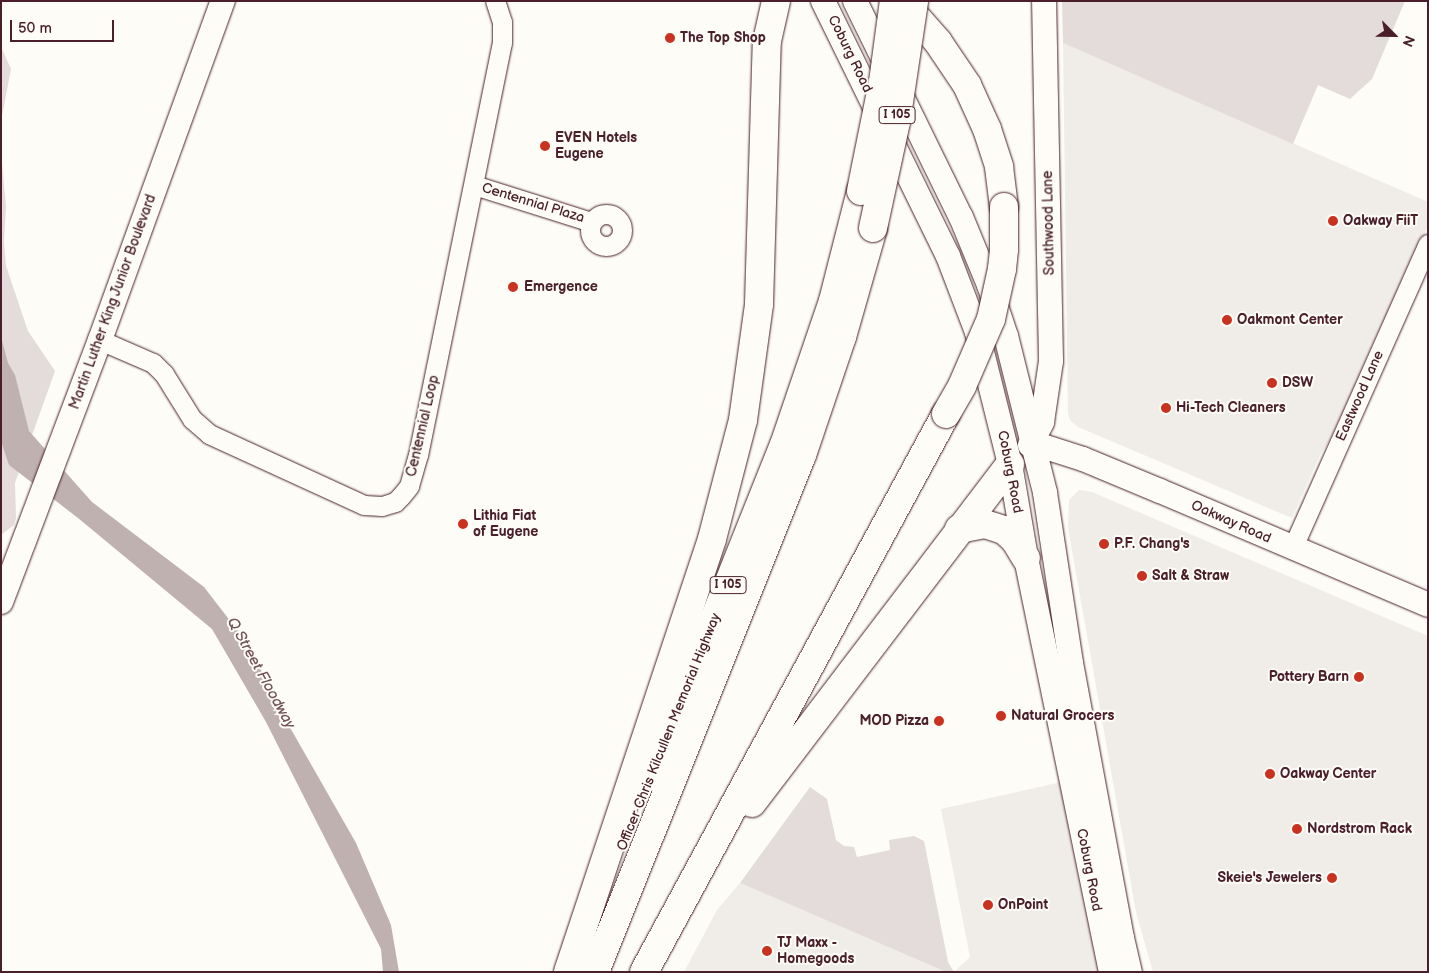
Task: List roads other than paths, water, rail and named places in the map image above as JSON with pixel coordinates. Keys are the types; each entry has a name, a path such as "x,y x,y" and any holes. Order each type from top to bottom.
{"highway":[{"name":"Officer Chris Kilcullen Memorial Highway","path":"573,972 784,445 834,301 861,191 882,82 894,1"},
{"path":"644,972 962,386 991,319 1002,269 1004,248 1004,207 999,167 987,128 967,85 938,42 902,1"},
{"name":"Officer Chris Kilcullen Memorial Highway","path":"595,972 802,455 842,337 873,228 896,122 914,1"},
{"path":"568,972 712,539 743,420 759,304 769,4"},
{"path":"697,876 959,528 1010,464"},
{"path":"959,528 985,524 1004,530 1015,540 1026,558"}],"main road":[{"name":"Martin Luther King Junior Boulevard","path":"1,602 100,340 223,1"},
{"name":"Coburg Road","path":"823,1 948,256 977,332 1010,464 1026,558 1113,940 1130,972"},
{"name":"Coburg Road","path":"855,1 961,217 989,286 1006,336 1045,493 1113,940 1111,972"},
{"name":"Southwood Lane","path":"1032,443 1042,422 1051,361 1044,1"},
{"path":"1010,464 1032,443"},
{"name":"Oakway Road","path":"1032,443 1083,459 1428,605"}],"street":[{"name":"Centennial Loop","path":"100,340 141,356 153,363 164,374 192,419 209,434 364,506 377,507 389,504 406,491 413,474 502,42 502,22 495,1"},
{"name":"Centennial Plaza","path":"474,185 591,222"},
{"name":"Eastwood Lane","path":"1292,548 1428,244"}],"water":[{"name":"Q Street Floodway","path":"1,337 8,363 15,375 29,431 92,502 204,587 248,644 288,724 356,843 391,925 399,972 383,972 381,949 266,722 212,629 78,518 9,465 1,441"}],"place":[{"name":"The Top Shop","path":"670,38"},
{"name":"EVEN Hotels Eugene","path":"545,146"},
{"name":"Oakway FiiT","path":"1333,221"},
{"name":"Emergence","path":"513,287"},
{"name":"Oakmont Center","path":"1227,320"},
{"name":"DSW","path":"1272,383"},
{"name":"Hi-Tech Cleaners","path":"1166,408"},
{"name":"Lithia Fiat of Eugene","path":"463,524"},
{"name":"P.F. Chang's","path":"1104,544"},
{"name":"Salt & Straw","path":"1142,576"},
{"name":"Pottery Barn","path":"1359,677"},
{"name":"Natural Grocers","path":"1001,716"},
{"name":"MOD Pizza","path":"939,721"},
{"name":"Oakway Center","path":"1270,774"},
{"name":"Nordstrom Rack","path":"1297,829"},
{"name":"Skeie's Jewelers","path":"1332,878"},
{"name":"OnPoint","path":"988,905"},
{"name":"TJ Maxx - Homegoods","path":"767,951"}]}
